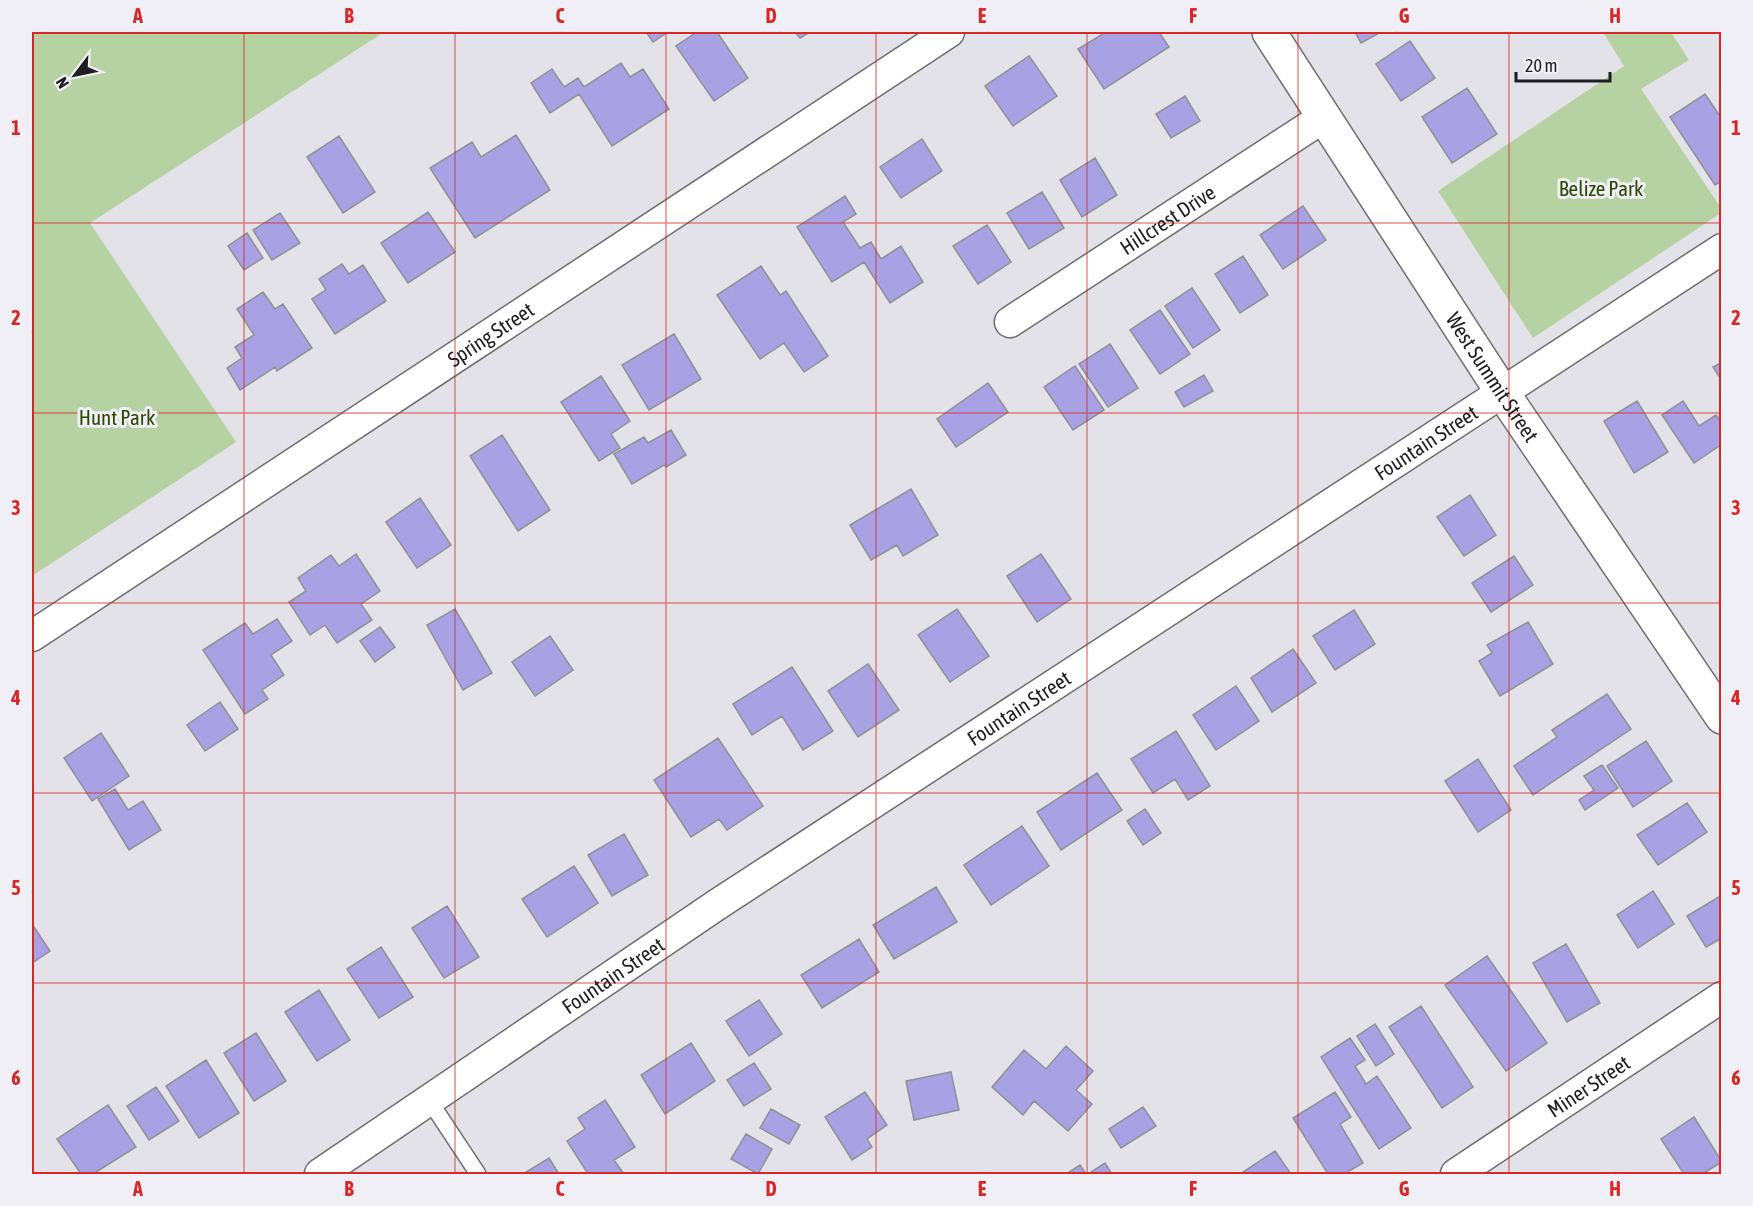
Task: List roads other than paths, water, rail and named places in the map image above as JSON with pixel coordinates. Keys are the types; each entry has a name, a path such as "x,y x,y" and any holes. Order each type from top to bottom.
{"street":[{"name":"Spring Street","path":"32,636 949,32"},
{"name":"West Summit Street","path":"1269,32 1502,392 1722,717"},
{"name":"Hillcrest Drive","path":"1010,322 1324,117"},
{"name":"Fountain Street","path":"320,1174 718,904 1722,249"},
{"name":"Miner Street","path":"1456,1174 1722,997"}],"lane":[{"path":"429,1100 478,1174"}],"park label":[{"name":"Belize Park","path":"1601,188"},
{"name":"Hunt Park","path":"117,417"}]}
